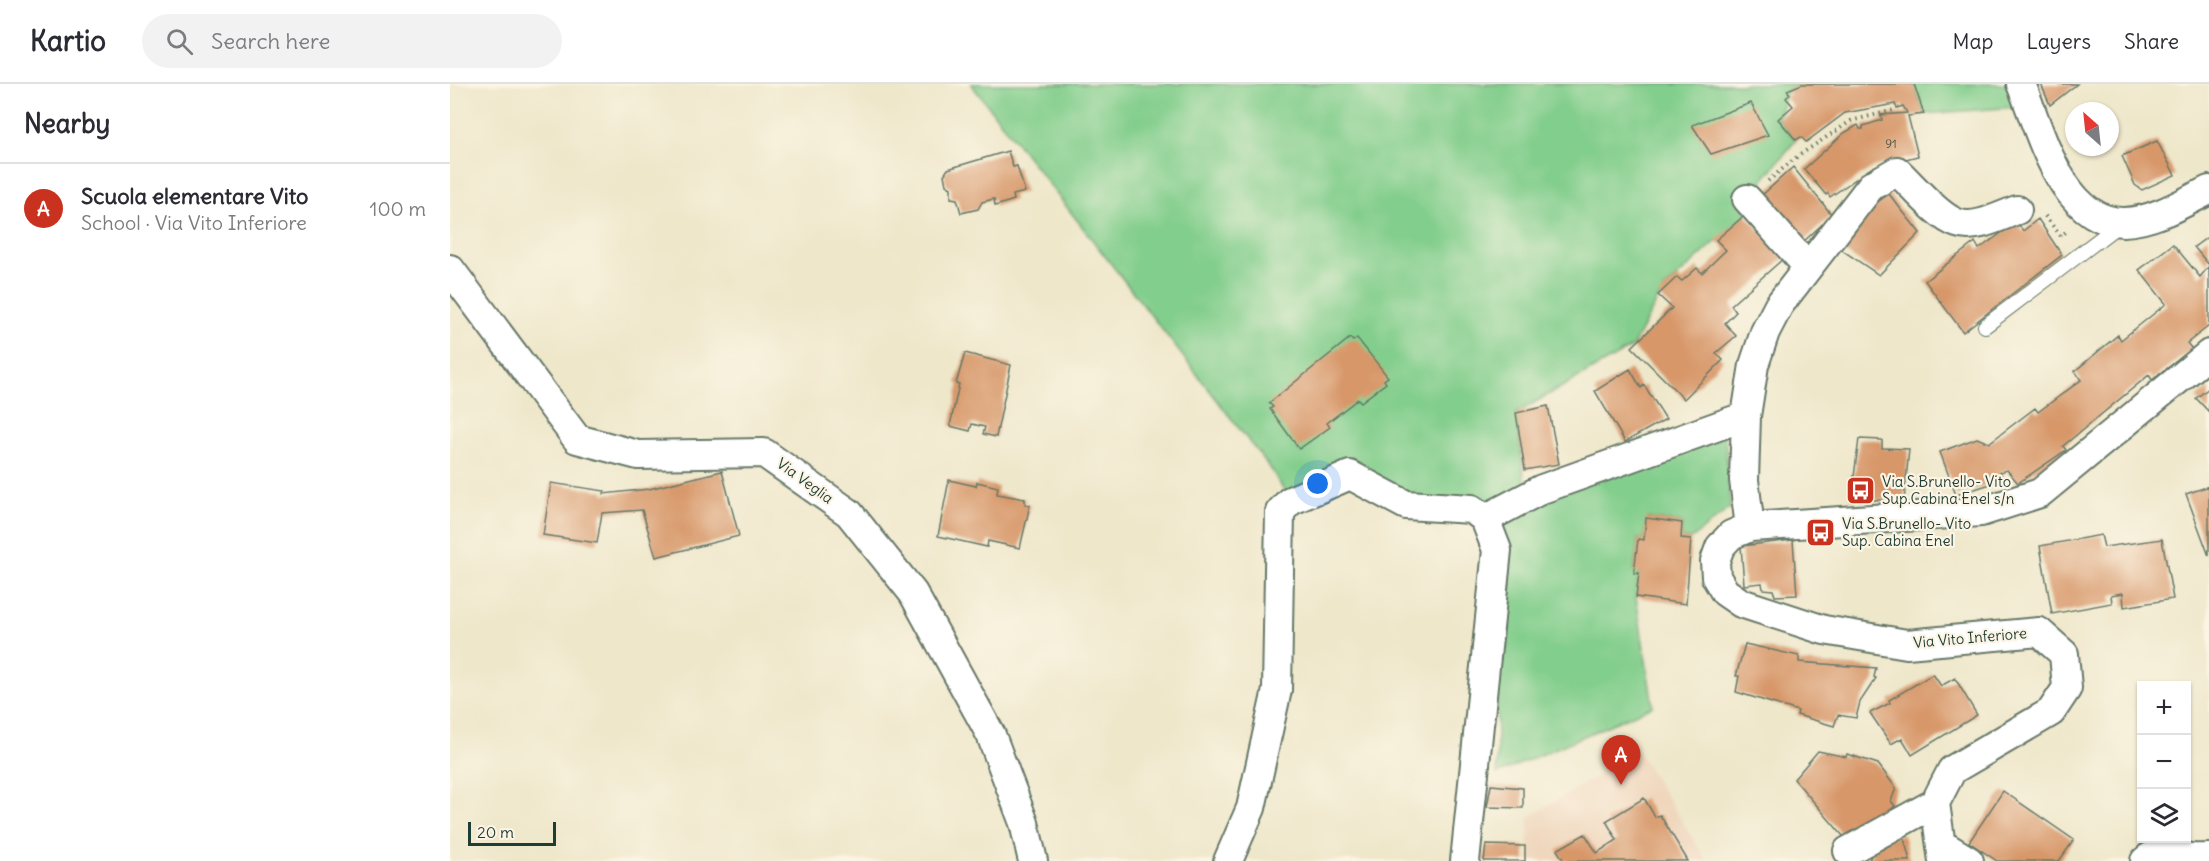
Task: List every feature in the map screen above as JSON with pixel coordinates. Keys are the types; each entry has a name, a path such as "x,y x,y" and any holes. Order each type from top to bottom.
{"street":[{"path":"2021,84 2067,191 2090,213 2123,222 2158,214 2209,190"},
{"path":"1750,527 1744,480 1746,416 1754,365 1765,332 1779,305 1871,186 1897,171 1939,210 1958,224 1979,224 2017,210"},
{"path":"1747,199 1808,267"},
{"name":"Via Veglia","path":"450,269 576,440 638,455 764,453 849,513 913,593 991,735 1024,823 1033,861"},
{"name":"Via Vito Inferiore","path":"1935,803 1952,770 2051,712 2067,688 2064,654 2039,632 1907,644 1824,630 1741,603 1725,592 1716,577 1715,561 1720,547 1731,535 1750,527 1981,512 2040,493 2209,354"},
{"path":"1485,519 1542,489 1746,416"},
{"path":"1228,861 1251,808 1277,690 1280,512 1290,501 1350,475 1406,505 1472,509 1485,519 1497,550 1465,861"},
{"path":"1848,850 1935,803 1942,852 1969,861"},
{"path":"2145,861 2151,855 2169,850 2186,858 2209,858"}],"lane":[{"path":"1985,326 2123,222"}],"path":[{"path":"1747,199 1798,156 1851,121 1894,110"}],"shaded area":[{"path":"1638,752 1707,861 1528,861 1529,817"}],"green space":[{"path":"971,84 1803,84 1787,90 1778,119 1796,140 1747,199 1746,214 1663,290 1632,347 1516,413 1525,485 1724,420 1730,508 1691,539 1681,538 1682,523 1647,518 1644,540 1638,539 1634,572 1639,573 1636,597 1653,706 1497,774 1497,550 1485,519 1350,475 1290,501 1273,472"},
{"path":"1914,84 2007,84 2017,107 1924,114"}],"building":[{"path":"1802,84 1914,84 1924,114 1908,116 1918,156 1873,167 1830,197 1828,193 1826,195 1804,169 1844,133 1858,125 1860,129 1863,129 1863,126 1882,120 1881,115 1907,113 1903,106 1897,108 1895,104 1845,113 1806,142 1801,137 1796,140 1778,119 1793,106 1786,98 1790,94 1787,90"},
{"path":"2041,84 2077,84 2050,105"},
{"path":"1751,103 1768,135 1711,154 1692,125"},
{"path":"2157,141 2175,175 2142,190 2135,185 2122,156"},
{"path":"1008,151 1013,167 1017,166 1025,192 1013,195 1014,200 995,206 994,199 982,202 978,209 961,213 957,199 951,198 951,188 946,185 944,175 948,169"},
{"path":"1793,167 1832,215 1801,244 1759,198"},
{"path":"1889,194 1920,233 1879,275 1836,246 1869,208"},
{"path":"1746,214 1784,258 1731,305 1736,312 1725,323 1736,336 1716,353 1723,360 1684,399 1632,347 1672,308 1658,295 1677,277 1682,281 1697,268 1702,273 1726,250 1716,240"},
{"path":"2038,219 2062,255 1963,332 1925,281 1975,242 1979,249 2017,222 2023,231"},
{"path":"2209,236 2209,265 2194,247"},
{"path":"2173,244 2200,277 2209,266 2209,326 2187,343 2192,349 2152,380 2149,375 2063,446 2066,450 2018,483 2007,470 2000,472 2003,480 1956,495 1940,452 1977,438 1989,443 2035,408 2038,412 2081,380 2075,371 2118,335 2121,340 2166,304 2139,270"},
{"path":"1350,338 1353,341 1357,338 1388,377 1384,380 1386,383 1361,402 1358,399 1327,423 1330,427 1299,449 1270,409 1273,407 1269,403"},
{"path":"965,353 1011,365 996,437 983,434 985,427 972,424 970,431 950,426 959,384 956,384"},
{"path":"1630,369 1641,388 1644,385 1666,419 1625,442 1595,391"},
{"path":"2209,388 2209,412 2196,398"},
{"path":"1548,406 1559,464 1525,470 1516,413"},
{"path":"1859,439 1882,440 1882,448 1909,449 1904,501 1851,499"},
{"path":"722,471 739,536 656,557 642,510 602,513 597,543 543,535 551,483 605,491 604,494 649,489"},
{"path":"949,480 976,486 977,482 998,487 997,494 1025,499 1025,504 1030,505 1020,548 988,541 987,547 938,536"},
{"path":"2209,486 2209,556 2186,494"},
{"path":"1646,518 1682,523 1681,538 1691,539 1686,604 1636,597 1639,573 1634,573 1638,539 1644,540"},
{"path":"2101,535 2104,547 2162,539 2173,599 2124,607 2123,593 2111,595 2112,603 2052,614 2040,546"},
{"path":"1793,540 1797,595 1775,596 1773,590 1763,589 1762,583 1744,585 1741,546"},
{"path":"1745,644 1799,656 1799,662 1876,668 1874,677 1876,678 1860,702 1856,718 1838,715 1834,726 1797,715 1798,711 1736,692 1739,676 1736,676"},
{"path":"1933,674 1941,686 1955,678 1977,715 1912,755 1902,738 1891,744 1870,713 1890,703 1889,700"},
{"path":"1818,751 1846,757 1847,754 1878,764 1896,788 1891,801 1895,806 1850,844 1794,779"},
{"path":"1491,785 1523,788 1523,808 1487,807"},
{"path":"2003,791 2074,840 2059,861 1997,861 1969,842"},
{"path":"1644,798 1655,817 1660,815 1688,861 1564,861 1557,850 1585,834 1597,853 1617,840 1606,821"},
{"path":"1903,834 1910,861 1869,861 1876,842"},
{"path":"1486,845 1525,846 1525,861 1484,861"}],"place":[{"name":"Via S.Brunello- Vito Sup.Cabina Enel s/n","path":"1861,491"},
{"name":"Via S.Brunello- Vito Sup. Cabina Enel","path":"1821,533"},
{"name":"Scuola elementare Vito","path":"1621,785"}]}
